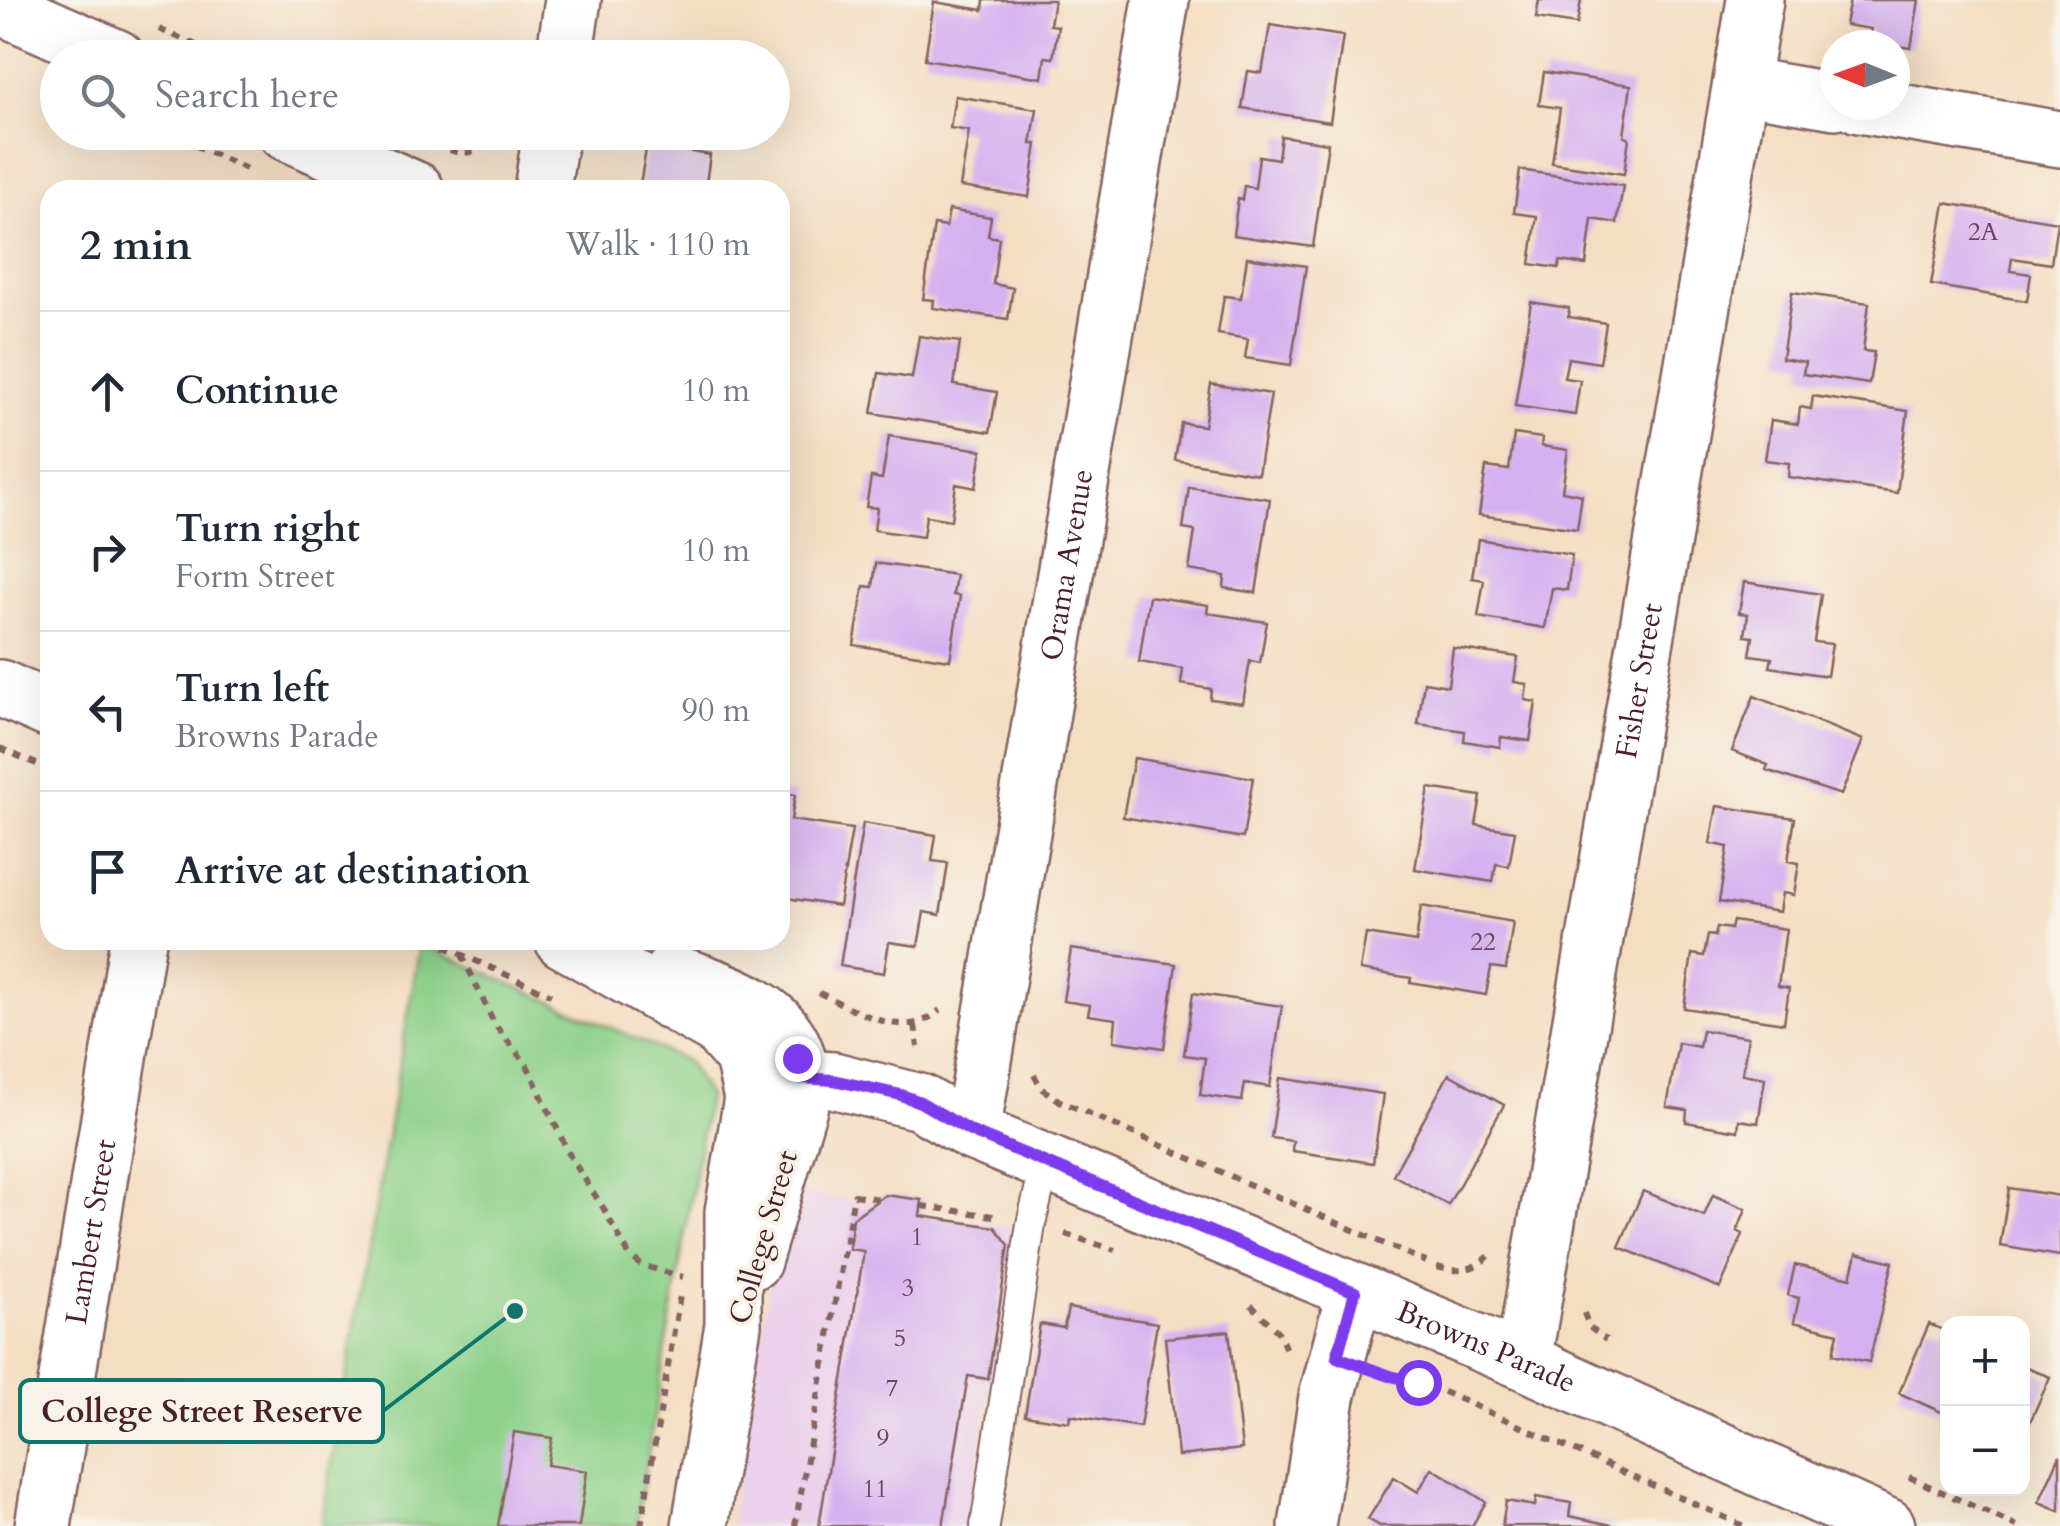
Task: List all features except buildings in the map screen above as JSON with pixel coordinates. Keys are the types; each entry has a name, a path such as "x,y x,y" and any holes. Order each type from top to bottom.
{"street":[{"path":"567,40 573,0"},
{"name":"Orama Avenue","path":"972,1132 1162,0"},
{"name":"Fisher Street","path":"1523,1361 1755,0"},
{"path":"0,6 76,40"},
{"path":"1741,85 1820,98"},
{"path":"1910,114 2060,139"},
{"path":"544,180 548,150"},
{"path":"272,153 430,169"},
{"path":"0,688 40,706"},
{"name":"Lambert Street","path":"43,1526 136,950"},
{"path":"580,950 728,1037 783,1098"},
{"path":"608,950 720,989 765,1011 792,1044 783,1098"},
{"name":"Browns Parade","path":"783,1098 906,1135 972,1132 1523,1361 1887,1526"},
{"name":"College Street","path":"700,1526 729,1356 734,1307 733,1212 783,1098"},
{"path":"1306,1526 1311,1358 1355,1292"}],"lane":[{"path":"985,1526 1031,1224 1046,1161"}],"path":[{"path":"430,169 478,150"},
{"path":"0,748 40,766"},
{"path":"462,955 496,1025 527,1065 571,1158 629,1255 641,1265 683,1277"},
{"path":"826,996 887,1022 915,1025 935,1014 945,1002"},
{"path":"915,1025 918,1046"},
{"path":"1048,1094 1438,1268 1459,1271 1478,1266 1497,1244"},
{"path":"795,1526 854,1194 880,1198"},
{"path":"922,1206 1031,1224 1120,1252"},
{"path":"641,1526 686,1258"},
{"path":"1236,1298 1261,1312 1281,1337 1311,1358 1430,1386 1744,1526"},
{"path":"1583,1308 1589,1327 1612,1344"},
{"path":"1281,1337 1311,1358"},
{"path":"1894,1470 2017,1526"}],"shaded area":[{"path":"785,1190 1016,1228 967,1526 730,1526"}],"green space":[{"path":"419,950 434,950 687,1061 708,1096 636,1526 321,1526"}],"place":[{"name":"College Street Reserve","path":"515,1311"}],"route":[{"path":"797,1058 801,1078 833,1080 920,1102 972,1132 1355,1292 1337,1357 1418,1382"}]}
